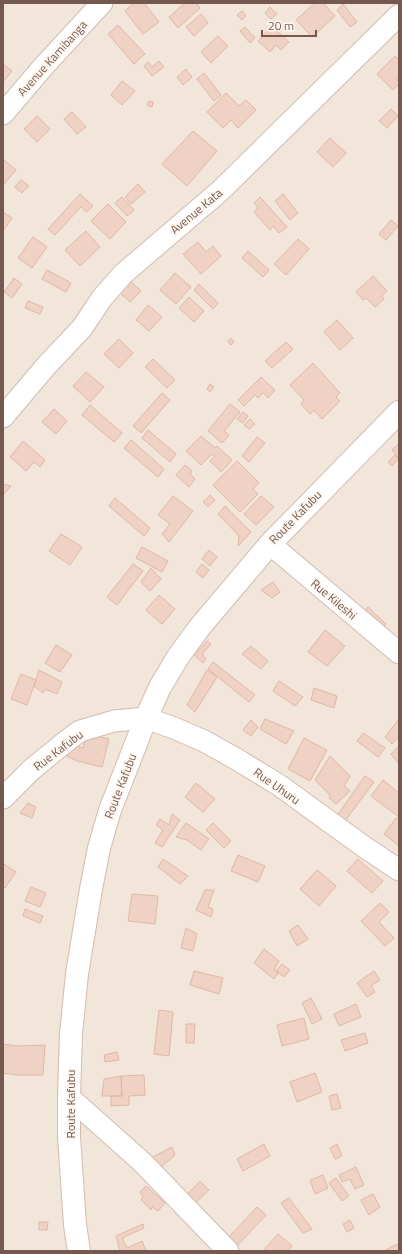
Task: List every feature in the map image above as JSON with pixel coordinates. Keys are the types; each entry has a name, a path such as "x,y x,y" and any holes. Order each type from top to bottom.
{"main road":[{"name":"Route Kafubu","path":"79,1251 74,1218 69,1137 71,1034 77,974 91,889 99,848 110,810 146,718 160,688 178,657 199,628 270,544 399,412"}],"street":[{"name":"Avenue Kamibanga","path":"3,114 43,67 102,3"},
{"name":"Avenue Kata","path":"3,417 78,332 102,298 123,274 220,191 399,15"},
{"name":"Rue Kileshi","path":"270,544 399,653"},
{"name":"Rue Kafubu","path":"3,798 30,770 80,732 114,721 146,718"},
{"name":"Rue Uhuru","path":"146,718 174,728 238,760 279,785 316,813 399,870"},
{"path":"69,1097 142,1162 228,1251"}],"shaded area":[{"path":"3,3 399,3 399,1251 3,1251"}],"building":[{"path":"134,3 144,3 159,22 143,34 125,11"},
{"path":"185,3 196,3 200,8 178,28 169,17"},
{"path":"315,3 323,3 335,16 312,37 296,20"},
{"path":"343,4 357,22 350,27 337,10"},
{"path":"270,7 277,14 271,19 265,13"},
{"path":"242,11 246,16 242,20 237,15"},
{"path":"201,14 208,23 194,36 186,27"},
{"path":"118,25 145,54 134,64 108,34"},
{"path":"272,26 289,42 281,50 276,45 270,52 258,41"},
{"path":"245,27 255,38 250,43 240,31"},
{"path":"218,36 228,46 211,63 201,52"},
{"path":"395,56 399,60 399,75 396,78 399,84 393,90 377,74"},
{"path":"159,61 164,67 152,76 144,66 148,62 152,67"},
{"path":"3,64 12,71 3,82"},
{"path":"186,69 192,77 183,85 177,77"},
{"path":"204,73 221,95 214,101 197,79"},
{"path":"122,81 135,91 122,105 111,95"},
{"path":"226,93 239,106 246,100 256,110 238,128 231,120 223,128 207,112"},
{"path":"149,101 153,102 152,107 147,105"},
{"path":"391,109 398,116 387,128 379,121"},
{"path":"72,112 86,127 77,134 64,119"},
{"path":"37,116 50,129 37,142 24,129"},
{"path":"193,131 217,151 187,186 162,164"},
{"path":"330,138 346,153 333,167 317,152"},
{"path":"3,159 16,170 4,184 3,183"},
{"path":"21,180 29,186 22,193 15,187"},
{"path":"138,184 145,192 131,204 125,197"},
{"path":"80,194 93,206 87,212 81,207 55,235 48,229"},
{"path":"283,194 298,213 290,220 275,201"},
{"path":"122,197 134,210 127,216 115,203"},
{"path":"260,197 287,227 279,233 273,226 270,230 254,212 258,208 254,203"},
{"path":"108,204 126,222 110,239 91,221"},
{"path":"3,212 12,218 3,231"},
{"path":"391,220 398,226 386,240 379,234"},
{"path":"86,231 100,247 80,266 65,250"},
{"path":"33,237 47,247 32,268 18,258"},
{"path":"298,239 309,249 286,275 274,264"},
{"path":"198,242 206,252 213,246 221,256 201,274 183,254"},
{"path":"248,251 269,270 263,277 242,258"},
{"path":"47,270 71,283 66,292 42,279"},
{"path":"175,273 191,287 176,304 160,290"},
{"path":"373,276 387,291 382,296 384,299 375,307 366,298 363,300 356,292"},
{"path":"14,278 22,284 12,298 4,292"},
{"path":"129,280 141,291 130,302 119,292"},
{"path":"199,284 218,303 213,309 194,290"},
{"path":"189,297 204,311 194,322 179,308"},
{"path":"28,301 43,307 40,314 25,308"},
{"path":"148,305 162,317 149,331 136,320"},
{"path":"337,320 353,338 340,350 324,332"},
{"path":"231,338 234,342 231,345 228,341"},
{"path":"119,339 133,353 119,368 104,354"},
{"path":"286,342 293,349 272,368 265,361"},
{"path":"153,359 175,380 167,388 145,367"},
{"path":"313,363 340,393 336,397 340,401 322,419 314,410 310,414 301,404 304,400 290,385"},
{"path":"86,372 104,387 90,402 73,386"},
{"path":"261,377 275,390 268,398 263,393 258,398 255,395 244,406 238,400"},
{"path":"210,384 214,387 210,392 207,389"},
{"path":"162,393 170,400 141,433 133,426"},
{"path":"230,404 240,412 224,431 229,435 222,443 208,431"},
{"path":"90,405 122,433 114,442 82,415"},
{"path":"54,409 67,421 56,434 42,422"},
{"path":"243,412 248,416 243,423 237,419"},
{"path":"250,419 255,424 249,429 244,425"},
{"path":"148,430 176,454 170,462 142,438"},
{"path":"201,436 215,448 217,446 232,460 221,472 210,461 215,456 212,454 201,465 186,451"},
{"path":"257,437 265,443 249,462 242,456"},
{"path":"131,440 164,469 158,477 124,448"},
{"path":"23,441 45,460 40,467 34,462 26,471 10,457"},
{"path":"399,443 399,455 397,457 392,450"},
{"path":"395,455 398,459 392,466 388,462"},
{"path":"237,461 259,483 253,489 258,494 240,512 213,485"},
{"path":"185,465 192,471 190,474 195,479 189,487 176,475"},
{"path":"3,484 11,486 3,495"},
{"path":"210,495 215,500 208,507 203,502"},
{"path":"173,496 193,511 169,542 162,534 170,524 158,515"},
{"path":"261,496 274,507 256,525 244,514"},
{"path":"115,498 150,528 144,536 109,506"},
{"path":"225,506 251,532 238,546 239,536 218,514"},
{"path":"61,534 82,547 70,565 49,551"},
{"path":"142,547 168,561 162,572 136,558"},
{"path":"209,550 217,557 210,566 202,559"},
{"path":"133,564 143,571 117,605 107,597"},
{"path":"202,564 209,570 203,578 196,572"},
{"path":"151,568 161,579 150,591 141,582"},
{"path":"273,582 280,592 272,598 261,590"},
{"path":"159,595 175,609 162,624 146,610"},
{"path":"368,607 386,624 378,633 359,617"},
{"path":"325,630 345,646 327,666 308,652"},
{"path":"207,641 211,644 202,654 206,659 203,663 194,655"},
{"path":"56,645 72,655 60,672 45,663"},
{"path":"251,646 268,661 261,669 242,654"},
{"path":"213,662 255,695 249,702 208,669"},
{"path":"39,670 62,682 57,694 45,689 43,693 34,686"},
{"path":"207,670 217,677 195,712 187,705"},
{"path":"21,674 36,680 27,705 11,699"},
{"path":"279,681 303,697 295,706 273,691"},
{"path":"314,688 337,696 334,708 311,700"},
{"path":"265,719 294,731 286,744 260,729"},
{"path":"399,719 399,736 392,744 385,737"},
{"path":"251,720 258,727 251,736 243,730"},
{"path":"363,733 385,748 378,757 357,741"},
{"path":"87,734 109,739 102,767 77,761 67,756 73,745 83,748"},
{"path":"304,738 327,750 310,781 288,769"},
{"path":"399,746 399,764 391,754"},
{"path":"330,756 350,776 344,786 350,791 336,804 329,798 330,795 315,780"},
{"path":"365,776 374,782 342,825 334,820"},
{"path":"383,780 399,793 399,817 371,796"},
{"path":"196,783 215,799 203,812 185,797"},
{"path":"28,803 36,807 32,818 20,813"},
{"path":"172,814 180,820 162,847 155,843 163,830 156,825 160,819 169,825"},
{"path":"396,818 399,820 399,846 384,834"},
{"path":"186,823 209,839 201,850 187,840 176,837"},
{"path":"213,823 231,841 224,848 206,830"},
{"path":"238,855 265,866 258,882 231,871"},
{"path":"163,859 188,876 180,884 158,867"},
{"path":"358,859 383,881 372,893 347,871"},
{"path":"4,864 16,872 5,888 3,886"},
{"path":"317,870 336,886 319,906 300,889"},
{"path":"31,887 46,893 40,907 25,901"},
{"path":"205,890 214,890 208,907 213,909 211,917 196,910"},
{"path":"132,894 158,896 155,924 128,921"},
{"path":"380,903 389,912 379,922 394,938 385,946 361,921"},
{"path":"25,909 43,916 40,923 23,916"},
{"path":"298,925 308,939 297,946 289,931"},
{"path":"186,928 197,934 193,951 181,948"},
{"path":"264,949 279,961 274,969 279,972 274,979 254,963"},
{"path":"282,964 290,970 284,977 276,971"},
{"path":"194,971 223,978 219,994 190,985"},
{"path":"374,971 380,980 371,986 375,992 367,997 357,983"},
{"path":"311,998 322,1019 312,1024 302,1003"},
{"path":"356,1004 361,1017 339,1026 334,1014"},
{"path":"159,1010 173,1012 169,1056 154,1054"},
{"path":"304,1018 309,1039 282,1046 277,1025"},
{"path":"186,1024 195,1024 194,1043 186,1043"},
{"path":"365,1033 368,1043 345,1051 341,1040"},
{"path":"3,1044 17,1046 45,1045 43,1075 16,1075 3,1073"},
{"path":"117,1052 119,1060 105,1062 104,1055"},
{"path":"315,1073 322,1092 297,1102 290,1082"},
{"path":"144,1075 145,1095 129,1096 129,1105 111,1106 111,1096 122,1096 121,1076"},
{"path":"121,1076 122,1096 102,1096 104,1079"},
{"path":"337,1094 341,1108 332,1110 329,1096"},
{"path":"264,1144 270,1156 243,1171 237,1159"},
{"path":"337,1144 342,1156 335,1159 330,1148"},
{"path":"172,1147 175,1155 157,1171 151,1158"},
{"path":"356,1167 364,1185 355,1189 350,1179 342,1182 339,1175"},
{"path":"323,1175 328,1188 315,1194 310,1180"},
{"path":"336,1178 349,1196 342,1201 329,1183"},
{"path":"200,1181 209,1190 192,1206 184,1198"},
{"path":"146,1186 165,1203 158,1211 152,1207 151,1210 141,1200 143,1197 140,1192"},
{"path":"373,1194 380,1207 369,1215 361,1200"},
{"path":"289,1198 312,1229 303,1233 281,1203"},
{"path":"257,1207 266,1215 236,1247 228,1238"},
{"path":"350,1220 354,1228 347,1232 343,1224"},
{"path":"39,1222 48,1222 47,1230 39,1230"},
{"path":"143,1224 144,1228 122,1238 127,1248 142,1241 146,1251 120,1251 116,1236"},
{"path":"278,1234 292,1246 288,1251 263,1251"},
{"path":"397,1244 399,1251 384,1251"}]}
